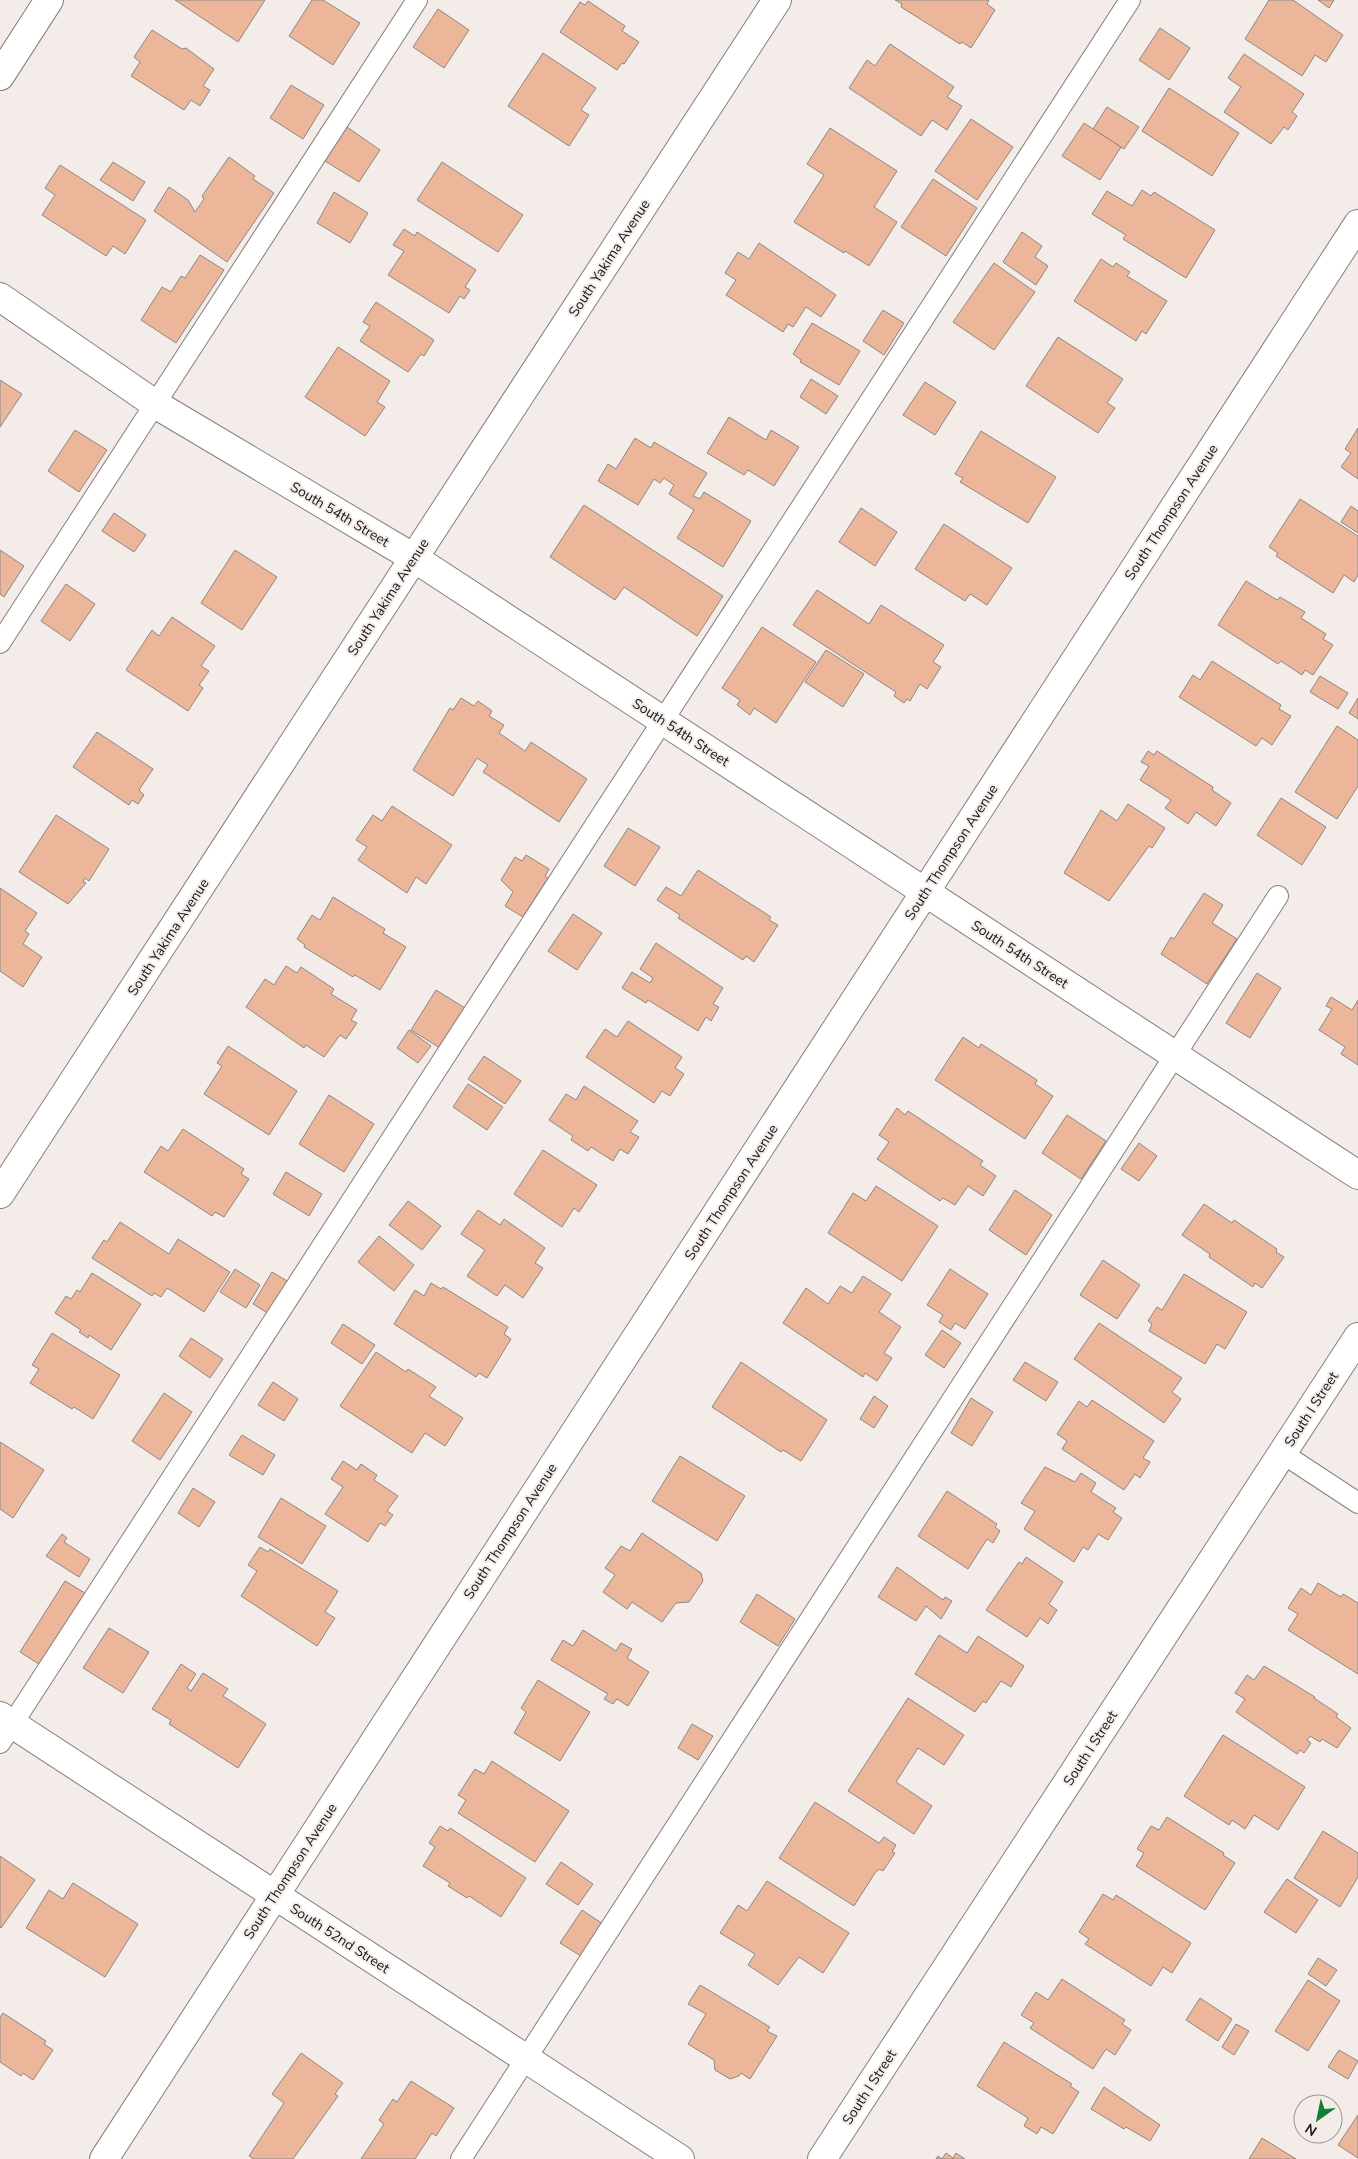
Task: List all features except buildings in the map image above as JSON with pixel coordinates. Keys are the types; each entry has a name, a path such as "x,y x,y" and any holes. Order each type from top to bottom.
{"street":[{"path":"0,76 49,0"},
{"name":"South Yakima Avenue","path":"0,1194 777,0"},
{"name":"South Thompson Avenue","path":"104,2159 1358,224"},
{"name":"South 54th Street","path":"0,297 155,404 414,558 1358,1175"},
{"name":"South I Street","path":"822,2159 1358,1337"},
{"name":"South 52nd Street","path":"4,1728 274,1895 680,2159"}],"lane":[{"path":"0,643 417,0"},
{"path":"4,1728 1130,0"},
{"path":"461,2159 1278,896"},
{"path":"1282,1453 1358,1502"}]}
